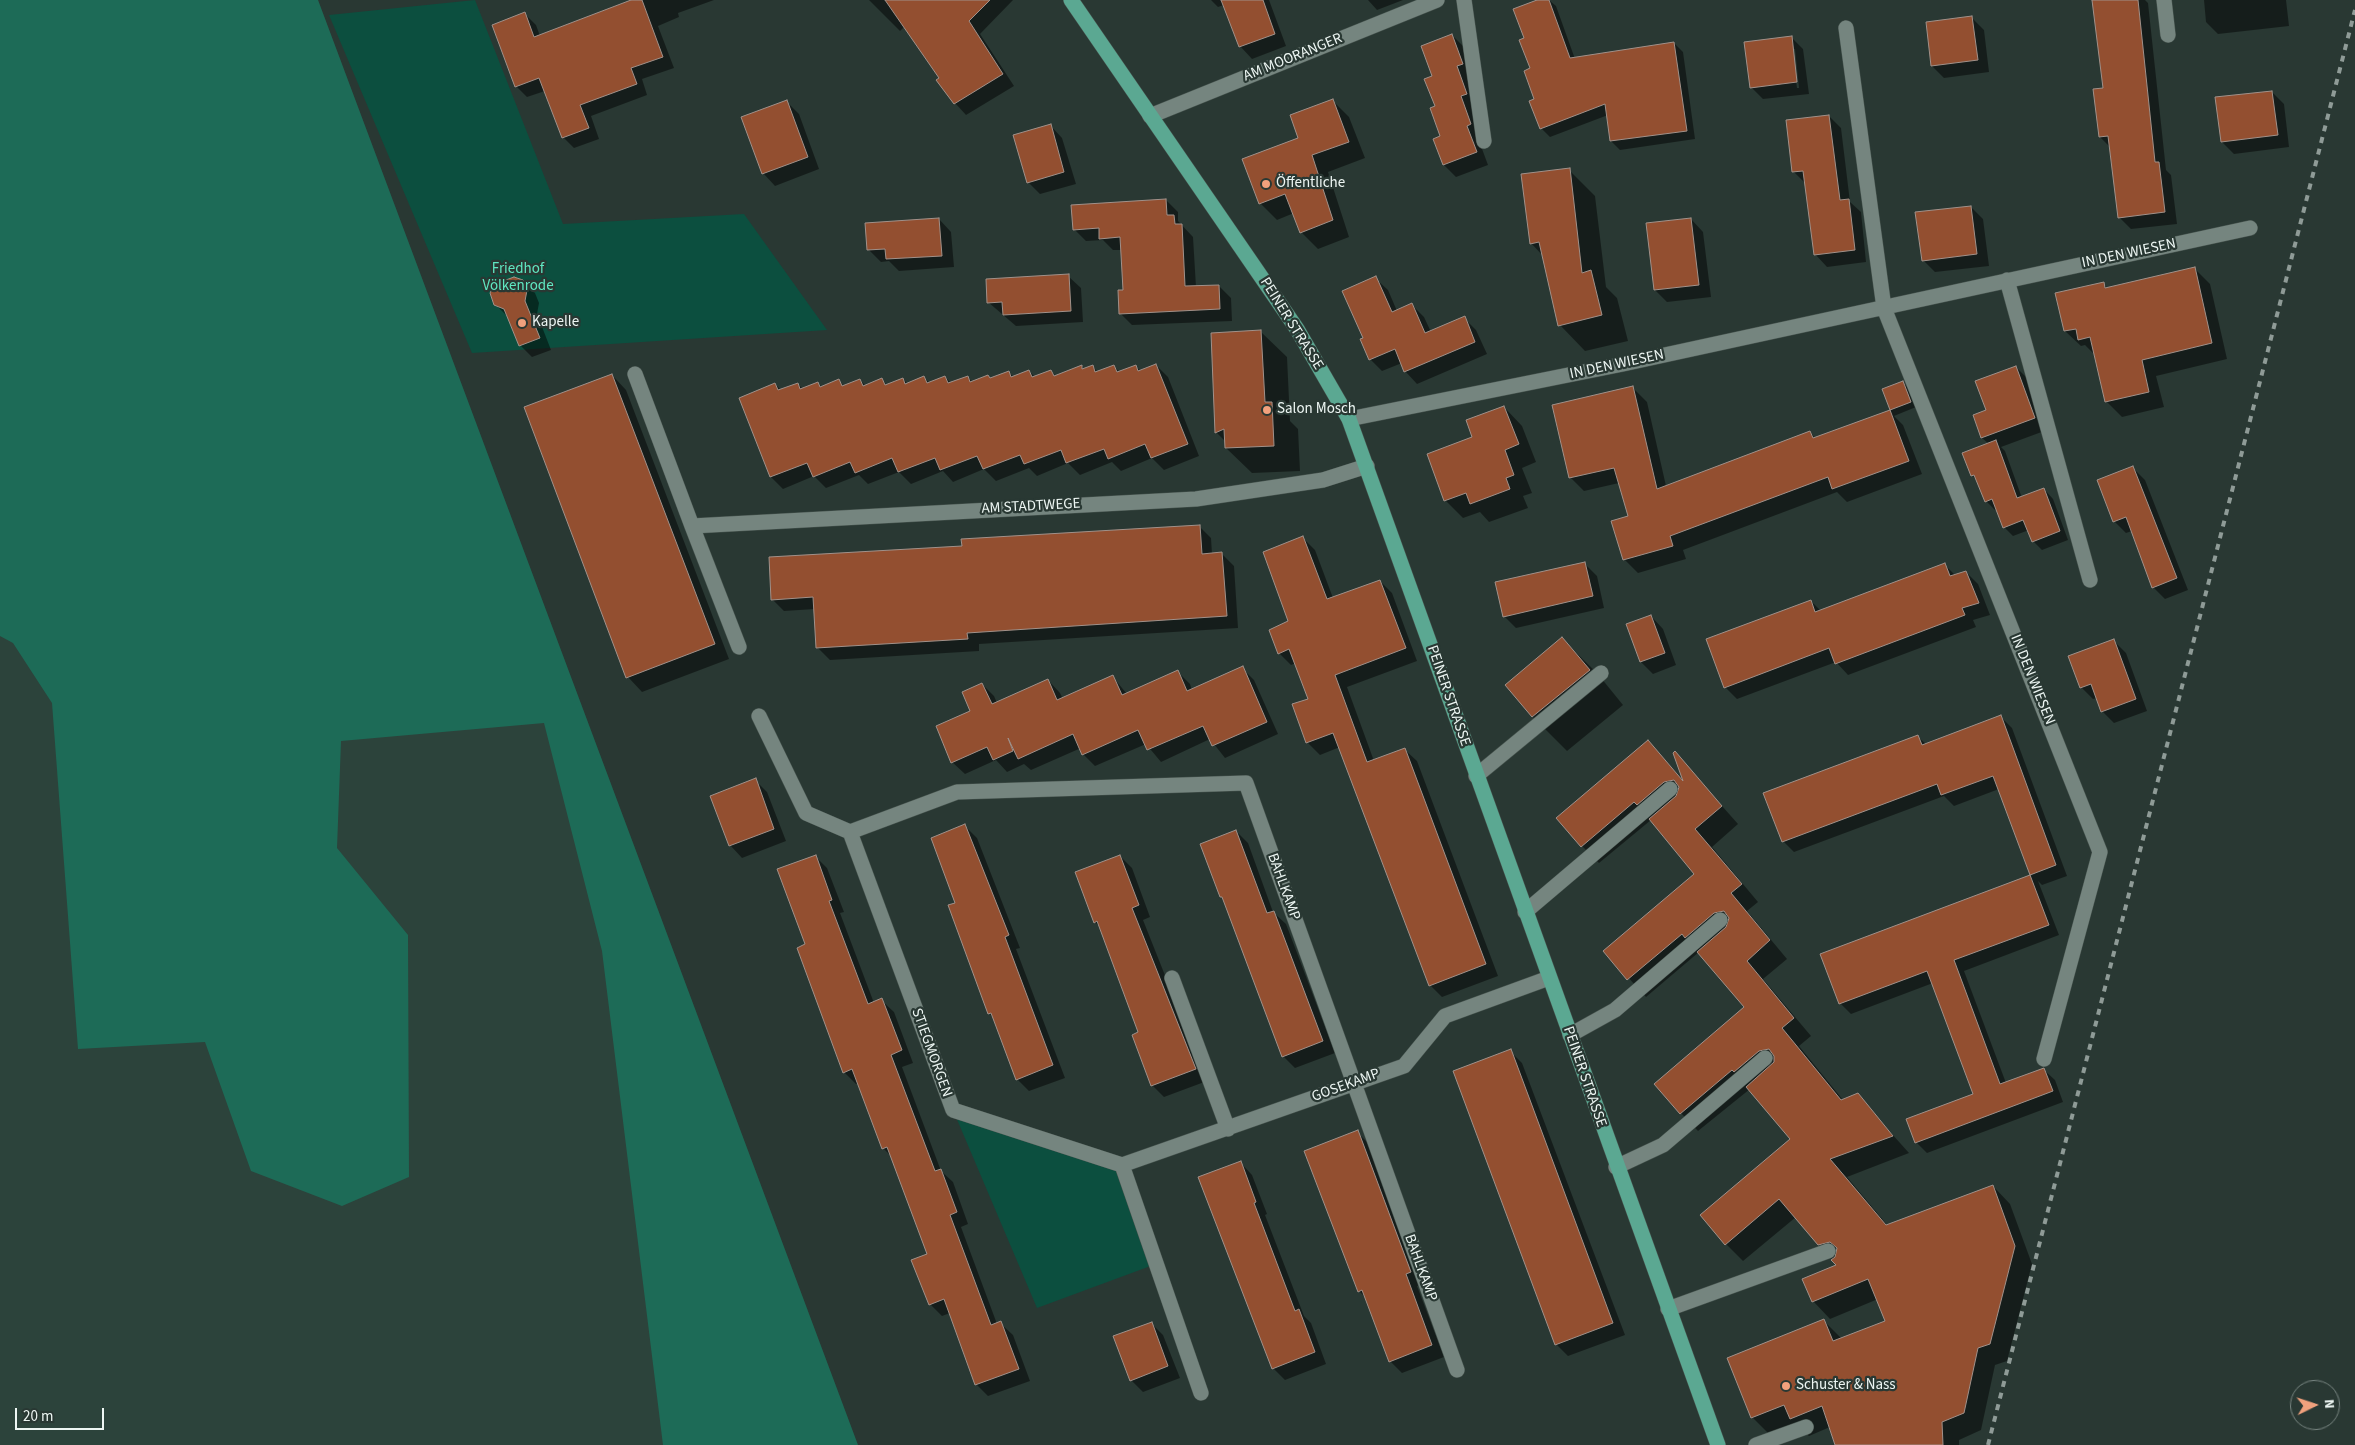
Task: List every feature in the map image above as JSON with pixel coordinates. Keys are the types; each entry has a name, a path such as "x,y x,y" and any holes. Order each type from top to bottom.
{"main road":[{"name":"PEINER STRASSE","path":"1071,0 1297,329 1349,420 1616,1167 1718,1445"}],"street":[{"name":"AM MOORANGER","path":"1150,116 1436,0"},
{"path":"1464,0 1484,141"},
{"path":"2164,0 2168,35"},
{"name":"IN DEN WIESEN","path":"1846,28 1884,308 2100,852 2044,1059"},
{"name":"IN DEN WIESEN","path":"1349,420 1623,364 2250,228"},
{"path":"2007,280 2090,580"},
{"path":"635,374 738,647"},
{"name":"AM STADTWEGE","path":"692,526 1196,499 1323,480 1367,466"},
{"path":"1476,776 1602,673"},
{"path":"759,716 806,813 850,832"},
{"name":"BAHLKAMP","path":"850,832 957,792 1246,783 1457,1370"},
{"path":"1525,912 1670,789"},
{"name":"STIEGMORGEN","path":"850,832 952,1110 1122,1165"},
{"path":"1570,1035 1615,1010 1720,920"},
{"path":"1172,978 1228,1129"},
{"name":"GOSEKAMP","path":"1122,1165 1404,1066 1445,1016 1549,978"},
{"path":"1616,1167 1663,1145 1765,1058"},
{"path":"1122,1165 1201,1393"},
{"path":"1668,1309 1828,1251"},
{"path":"1756,1445 1806,1428"}],"shaded area":[{"path":"0,0 318,0 858,1445 0,1445"}],"green space":[{"path":"0,0 318,0 858,1445 663,1445 602,951 544,723 341,741 337,848 408,935 409,1177 342,1206 251,1171 205,1042 78,1049 52,703 13,643 0,636"},
{"name":"Friedhof Völkenrode","path":"475,0 563,224 744,214 827,330 472,353 329,15"},
{"path":"953,1110 1122,1165 1156,1264 1037,1308"}],"building":[{"path":"631,0 642,0 663,57 631,68 637,84 580,105 589,128 562,138 539,78 515,87 492,25 525,12 534,37"},
{"path":"885,0 990,0 969,21 1003,74 954,104 936,80 939,78"},
{"path":"1221,0 1263,0 1275,34 1239,47"},
{"path":"1537,0 1549,0 1570,58 1674,42 1687,131 1610,141 1605,104 1540,129 1529,101 1534,99 1524,71 1530,68 1519,40 1524,38 1513,9"},
{"path":"2092,0 2138,0 2155,162 2159,162 2165,212 2118,218 2108,136 2099,137 2093,89 2103,88"},
{"path":"1972,16 1978,60 1931,66 1926,22"},
{"path":"1452,34 1463,64 1457,66 1467,94 1461,96 1471,124 1467,126 1477,152 1443,165 1433,139 1440,136 1430,108 1435,106 1424,79 1432,76 1421,46"},
{"path":"1792,36 1797,82 1750,88 1744,42"},
{"path":"2272,91 2278,135 2221,142 2215,97"},
{"path":"1333,99 1349,142 1312,155 1333,220 1300,233 1285,194 1259,204 1242,159 1298,138 1290,115"},
{"path":"787,100 808,157 762,174 741,117"},
{"path":"1829,115 1840,200 1849,199 1855,250 1814,255 1803,171 1792,172 1786,120"},
{"path":"1051,124 1064,172 1027,183 1013,135"},
{"path":"1570,168 1582,273 1591,270 1602,315 1558,326 1539,242 1530,244 1521,174"},
{"path":"1166,199 1167,215 1174,215 1175,224 1182,224 1185,286 1219,285 1220,309 1119,314 1118,290 1123,290 1120,237 1099,239 1099,228 1073,230 1071,205"},
{"path":"1971,206 1977,254 1922,261 1915,212"},
{"path":"939,218 942,256 886,259 885,249 867,250 865,223"},
{"path":"1691,218 1699,285 1654,290 1646,223"},
{"path":"2195,267 2212,343 2142,360 2149,392 2105,402 2090,337 2078,340 2076,329 2064,331 2055,293 2104,282 2105,288"},
{"path":"1069,274 1071,311 1003,315 1002,302 987,303 986,279"},
{"path":"1376,276 1392,312 1412,303 1425,333 1465,316 1475,342 1404,372 1395,349 1369,360 1360,339 1363,338 1342,291"},
{"name":"Kapelle","path":"514,277 523,280 527,290 525,301 540,338 519,346 504,309 494,305 490,293 495,284"},
{"path":"1261,330 1265,402 1272,402 1274,446 1225,448 1224,429 1215,433 1211,333"},
{"path":"1156,364 1188,444 1151,458 1145,444 1108,459 1104,449 1066,463 1061,450 1024,464 1020,455 983,469 977,456 940,470 935,458 898,472 892,458 855,473 850,462 813,477 807,463 770,477 739,398 775,383 778,390 798,383 800,389 818,382 820,387 839,379 842,386 860,379 863,386 882,378 885,385 903,378 905,384 924,376 927,383 945,376 948,383 968,376 970,382 988,375 990,378 1009,371 1011,377 1029,370 1032,377 1051,370 1054,376 1082,365 1082,369 1093,365 1095,372 1114,365 1117,372 1136,365 1138,371"},
{"path":"2016,366 2035,418 1981,438 1973,415 1986,410 1975,381"},
{"path":"612,374 715,644 626,678 524,407"},
{"path":"1903,381 1911,402 1890,410 1882,389"},
{"path":"1633,386 1657,489 1810,431 1813,438 1890,410 1909,461 1832,489 1828,477 1670,536 1673,546 1623,560 1611,521 1628,516 1614,468 1569,478 1552,405"},
{"path":"1504,406 1519,444 1505,450 1514,475 1506,478 1510,489 1470,504 1466,493 1444,501 1427,454 1472,437 1466,420"},
{"path":"1996,440 2017,498 2044,488 2060,531 2032,542 2023,520 2003,528 1992,499 1985,502 1974,475 1971,476 1962,453"},
{"path":"2133,466 2177,578 2152,588 2126,517 2113,522 2097,480"},
{"path":"1200,525 1202,554 1222,552 1227,616 967,633 968,639 816,648 813,597 771,600 769,557 962,546 961,539"},
{"path":"1303,536 1327,599 1380,580 1406,648 1335,675 1367,762 1405,748 1486,964 1429,986 1333,733 1306,743 1292,704 1308,699 1289,649 1278,654 1269,630 1288,621 1263,552"},
{"path":"1585,562 1593,596 1503,617 1495,582"},
{"path":"1945,563 1950,576 1966,571 1979,603 1962,608 1965,615 1835,664 1829,648 1724,688 1706,639 1811,600 1815,612"},
{"path":"1651,615 1665,653 1640,662 1626,624"},
{"path":"1562,637 1590,670 1532,717 1505,685"},
{"path":"2114,639 2136,699 2101,712 2091,684 2080,688 2068,656"},
{"path":"1243,666 1267,722 1212,746 1203,726 1147,750 1138,730 1082,755 1073,734 1018,759 1008,738 1013,751 993,760 987,747 951,763 936,726 970,711 962,692 982,683 992,704 1048,679 1057,700 1113,675 1122,695 1178,670 1187,691"},
{"path":"2001,715 2056,865 2030,875 1993,776 1941,795 1937,784 1782,842 1763,793 1918,735 1922,745"},
{"path":"1648,740 1683,781 1673,753 1675,751 1722,806 1695,829 1742,884 1731,893 1770,940 1747,961 1794,1018 1782,1028 1841,1100 1858,1093 1893,1136 1830,1159 1886,1225 1993,1185 2015,1246 1990,1344 1978,1348 1964,1413 1942,1422 1943,1445 1835,1445 1822,1406 1790,1419 1784,1405 1751,1418 1727,1358 1824,1319 1833,1341 1885,1321 1868,1279 1812,1302 1802,1279 1836,1265 1831,1260 1835,1257 1837,1248 1830,1242 1818,1245 1779,1199 1725,1245 1700,1215 1790,1139 1746,1087 1774,1062 1774,1056 1769,1049 1759,1051 1734,1072 1732,1070 1680,1114 1654,1084 1744,1007 1697,952 1726,927 1729,918 1724,911 1714,913 1685,938 1682,934 1627,980 1603,951 1694,874 1649,819 1676,796 1679,787 1674,780 1664,782 1637,805 1634,802 1581,847 1556,818"},
{"path":"756,778 774,829 729,846 710,796"},
{"path":"965,824 1009,935 1005,937 1053,1065 1016,1080 991,1013 988,1014 948,905 955,903 931,838"},
{"path":"1236,830 1267,913 1274,911 1323,1041 1282,1057 1200,844"},
{"path":"816,855 832,900 829,901 868,1004 882,998 902,1050 891,1055 935,1171 941,1169 957,1212 950,1215 991,1325 1001,1321 1019,1369 975,1385 944,1299 929,1305 911,1260 927,1254 887,1147 882,1149 852,1069 843,1073 797,948 805,944 777,869"},
{"path":"1120,855 1139,905 1132,908 1196,1069 1151,1086 1132,1035 1138,1032 1097,921 1094,923 1075,872"},
{"path":"2030,875 2049,925 1954,960 2000,1084 2044,1068 2053,1091 1915,1143 1906,1119 1973,1094 1927,971 1839,1004 1820,954"},
{"path":"1511,1049 1613,1323 1555,1345 1453,1071"},
{"path":"1358,1130 1411,1272 1406,1274 1432,1345 1389,1362 1362,1290 1358,1292 1304,1151"},
{"path":"1241,1161 1256,1202 1254,1203 1295,1311 1299,1309 1315,1352 1272,1369 1198,1177"},
{"path":"1152,1322 1168,1366 1130,1381 1113,1336"}],"railway":[{"path":"1988,1445 2355,10"}],"place":[{"name":"Öffentliche","path":"1266,184"},
{"name":"Kapelle","path":"522,323"},
{"name":"Salon Mosch","path":"1267,410"},
{"name":"Schuster & Nass","path":"1786,1386"}]}
